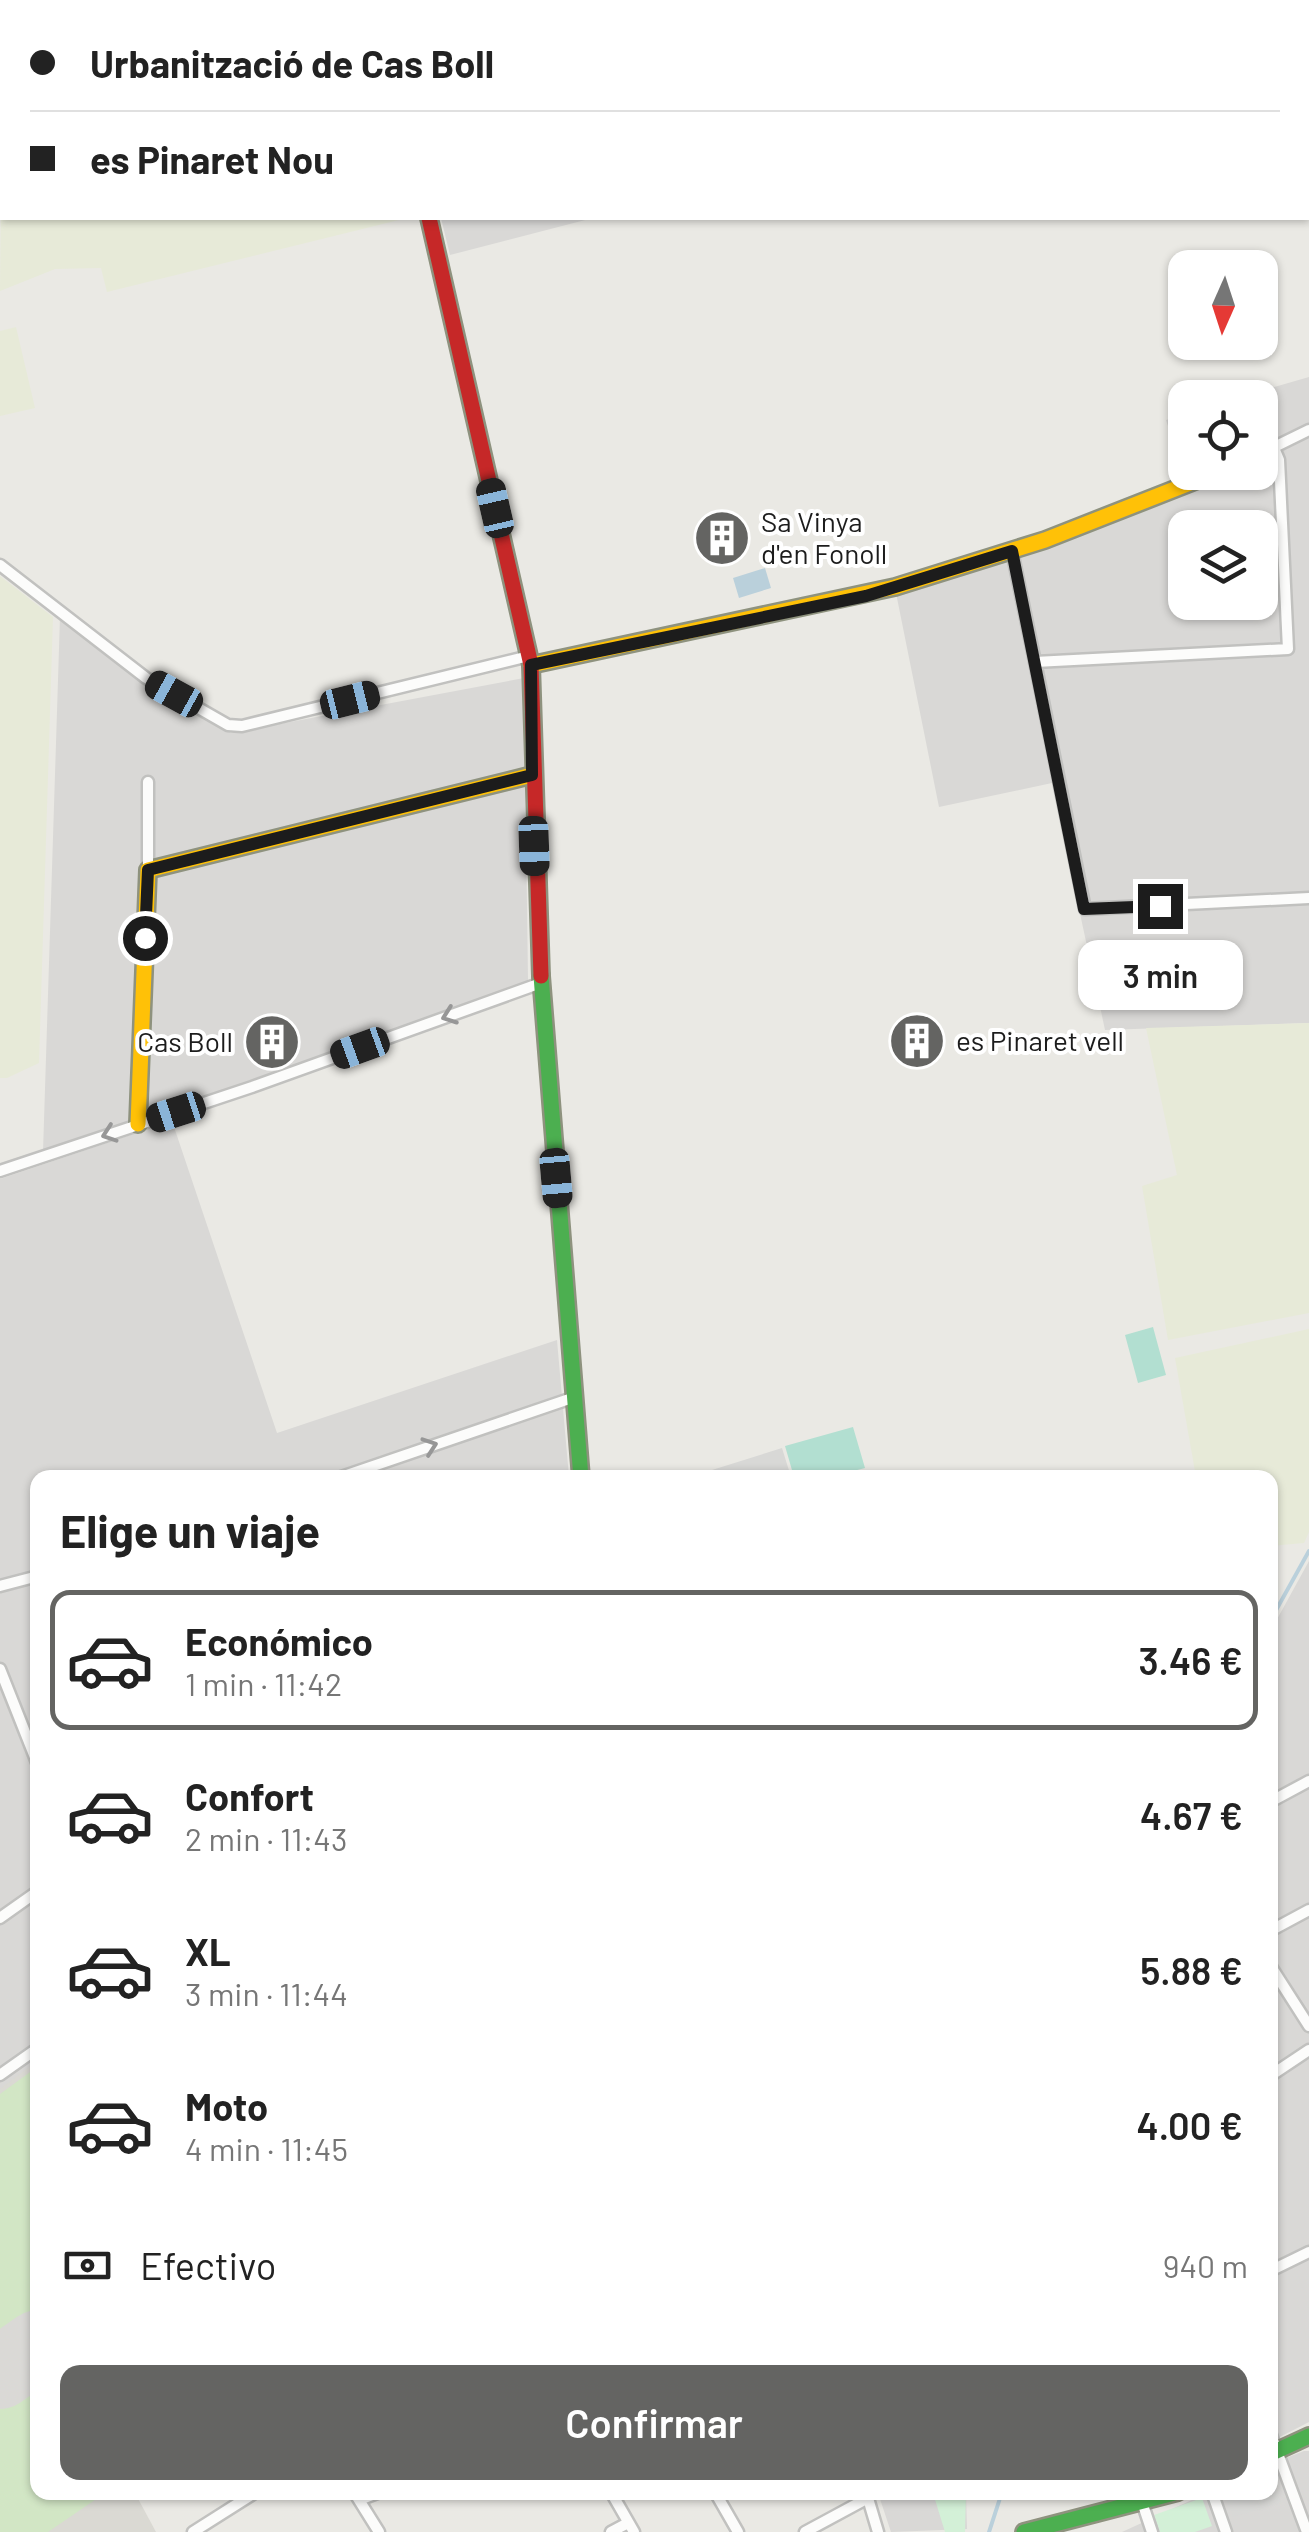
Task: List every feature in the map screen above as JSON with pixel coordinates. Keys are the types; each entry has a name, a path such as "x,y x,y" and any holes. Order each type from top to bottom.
{"street":[{"path":"429,220 530,661 541,983 580,1470"},
{"path":"1278,446 1309,430"},
{"path":"1034,662 1288,649 1278,458"},
{"path":"0,565 146,678 228,725 242,726 530,661 866,596 1012,551 1171,490"},
{"path":"1012,551 1084,909 1309,898"},
{"path":"148,870 532,775"},
{"path":"138,1124 148,782"},
{"path":"0,1172 541,983"},
{"path":"362,1470 575,1398"},
{"path":"0,1586 30,1578"},
{"path":"0,1668 30,1744"},
{"path":"0,1706 11,1698"},
{"path":"1278,1798 1309,1781"},
{"path":"0,1918 30,1897"},
{"path":"1278,1927 1309,1910"},
{"path":"1278,1978 1309,2026"},
{"path":"1278,2071 1309,2050"},
{"path":"0,2075 30,2054"},
{"path":"1278,2267 1309,2252"},
{"path":"1278,2450 1309,2436"},
{"path":"1278,2463 1308,2532"},
{"path":"192,2532 243,2500"},
{"path":"359,2500 378,2532"},
{"path":"611,2532 631,2527 616,2500"},
{"path":"720,2500 738,2532"},
{"path":"805,2532 859,2500"},
{"path":"868,2500 878,2532"},
{"path":"1024,2532 1156,2500"},
{"path":"1215,2500 1226,2532"},
{"path":"1143,2505 1152,2532"}],"shaded area":[{"path":"441,220 585,220 450,255"},
{"path":"1309,377 1309,1023 1105,1030 1052,783 939,807 896,593 1168,485 1168,490 1278,490 1278,386"},
{"name":"Cas Boll","path":"60,617 152,687 231,733 524,678 528,980 521,989 43,1152"},
{"path":"172,1121 277,1433 557,1340 568,1470 30,1470 30,2070 0,2090 0,1179"},
{"path":"782,1448 789,1470 712,1470"},
{"path":"1309,1561 1309,2422 1278,2438 1278,1617"},
{"path":"30,2066 30,2500 139,2500 156,2532 0,2532 0,2089"},
{"path":"1309,2451 1309,2532 1122,2532 1192,2500 1278,2500 1278,2461"},
{"path":"1278,2495 1281,2503 1233,2517 1227,2500 1278,2500"},
{"path":"880,2500 966,2500 967,2529 891,2532"}],"green space":[{"path":"1,220 399,220 107,292 101,268 55,269 0,291"},
{"path":"16,327 35,408 0,416 0,331"},
{"path":"0,576 53,617 39,1063 7,1078 0,1078"},
{"path":"1309,1023 1309,1313 1168,1340 1142,1186 1177,1175 1146,1028"},
{"path":"1153,1327 1166,1375 1138,1383 1125,1335"},
{"path":"1309,1329 1309,1532 1304,1543 1278,1545 1278,1470 1195,1470 1175,1358"},
{"path":"853,1427 865,1468 792,1470 785,1446"},
{"path":"30,2072 30,2330 0,2351 0,2094"},
{"path":"30,2373 30,2500 95,2500 48,2532 0,2532 0,2395"},
{"path":"935,2500 966,2500 965,2532 945,2532"},
{"path":"1203,2500 1212,2526 1195,2532 1160,2532 1154,2515"}],"water":[{"path":"765,568 771,588 739,598 733,578"}],"waterway":[{"path":"1278,1607 1309,1551"},
{"path":"989,2532 999,2500"}],"runway":[{"path":"0,2373 30,2352"}],"traffic: fast":[{"path":"541,976 580,1470"},
{"path":"1278,2450 1309,2436"},
{"path":"1024,2532 1147,2500"}],"traffic: slow":[{"path":"531,665 895,587 1045,540 1172,490"},
{"path":"138,1124 148,870 532,775"}],"traffic: jam":[{"path":"429,220 531,665 541,976"}],"place":[{"name":"Sa Vinya d'en Fonoll","path":"722,538"},
{"name":"es Pinaret vell","path":"917,1041"},
{"name":"Cas Boll","path":"272,1042"}],"route":[{"path":"145,938 148,870 532,775 531,665 866,596 1012,551 1084,909 1160,906"}]}
